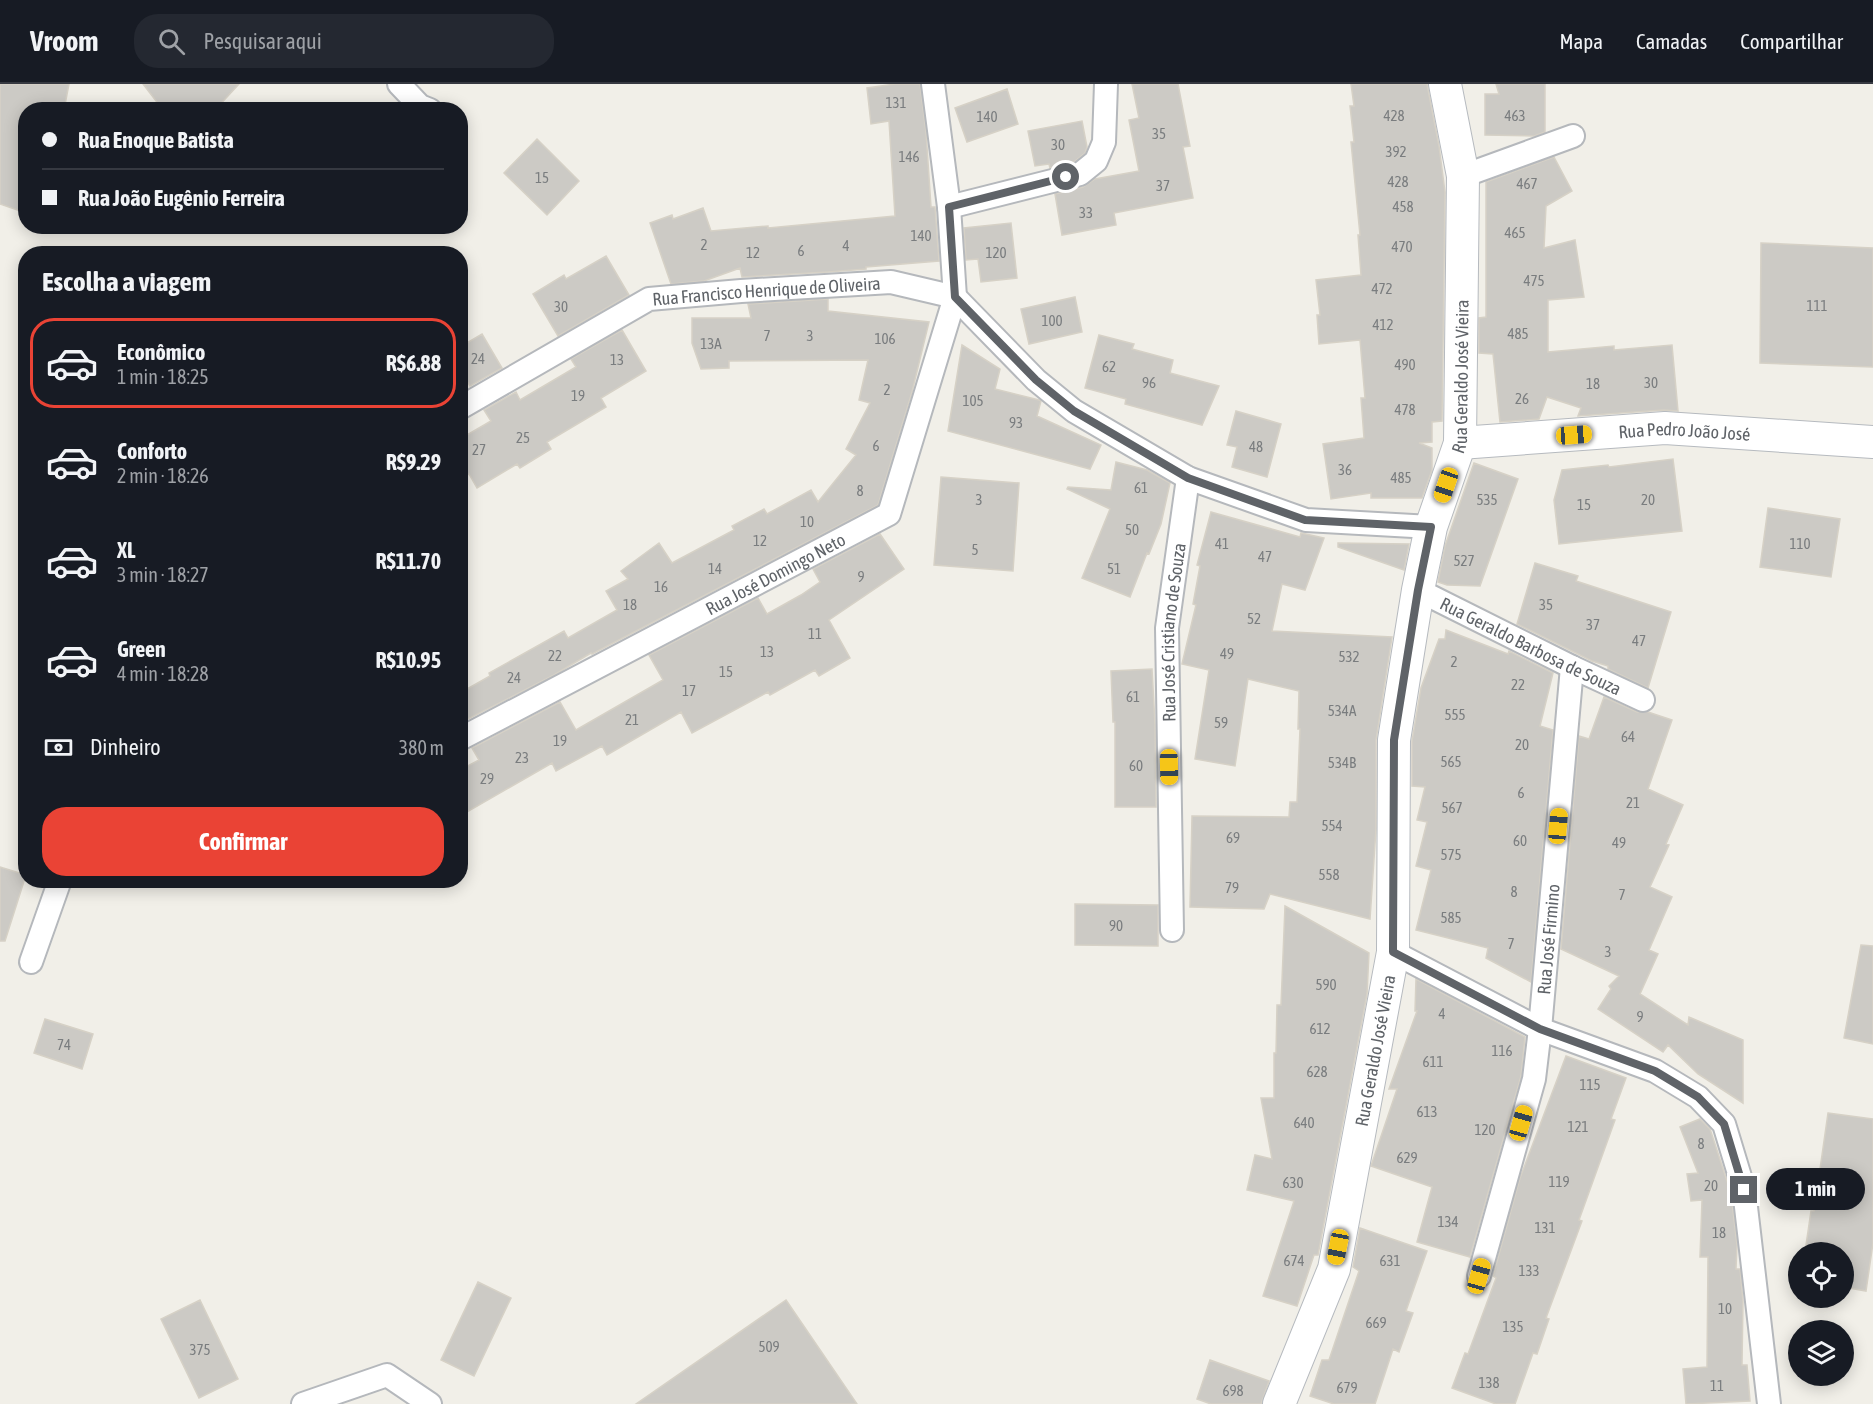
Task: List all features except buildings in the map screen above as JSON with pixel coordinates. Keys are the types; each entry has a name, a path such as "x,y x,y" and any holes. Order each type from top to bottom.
{"street":[{"path":"399,84 416,102"},
{"path":"933,84 949,207 955,297 1036,380 1074,411 1188,478 1305,520 1431,527"},
{"path":"949,207 1080,174 1096,162 1104,142 1106,84"},
{"name":"Rua Geraldo José Vieira","path":"1279,1404 1334,1269 1393,952 1394,740 1418,590 1431,527 1460,443 1463,176 1445,84"},
{"path":"1463,176 1573,136"},
{"name":"Rua Francisco Henrique de Oliveira","path":"468,403 649,299 891,282 955,297"},
{"name":"Rua José Domingo Neto","path":"468,736 889,514 955,297"},
{"name":"Rua Pedro João José","path":"1460,443 1665,428 1873,442"},
{"name":"Rua José Cristiano de Souza","path":"1172,930 1167,628 1188,478"},
{"name":"Rua Geraldo Barbosa de Souza","path":"1418,590 1643,700"},
{"name":"Rua José Firmino","path":"1479,1276 1534,1079 1572,667"},
{"path":"31,962 57,888"},
{"path":"1393,952 1540,1029 1655,1071 1698,1097 1724,1124 1744,1190 1769,1404"},
{"path":"303,1404 387,1375 430,1404"}],"route":[{"path":"1066,177 949,207 955,297 1036,380 1074,411 1188,478 1305,520 1431,527 1418,590 1394,740 1393,952 1540,1029 1655,1071 1698,1097 1724,1124 1744,1190"}]}
